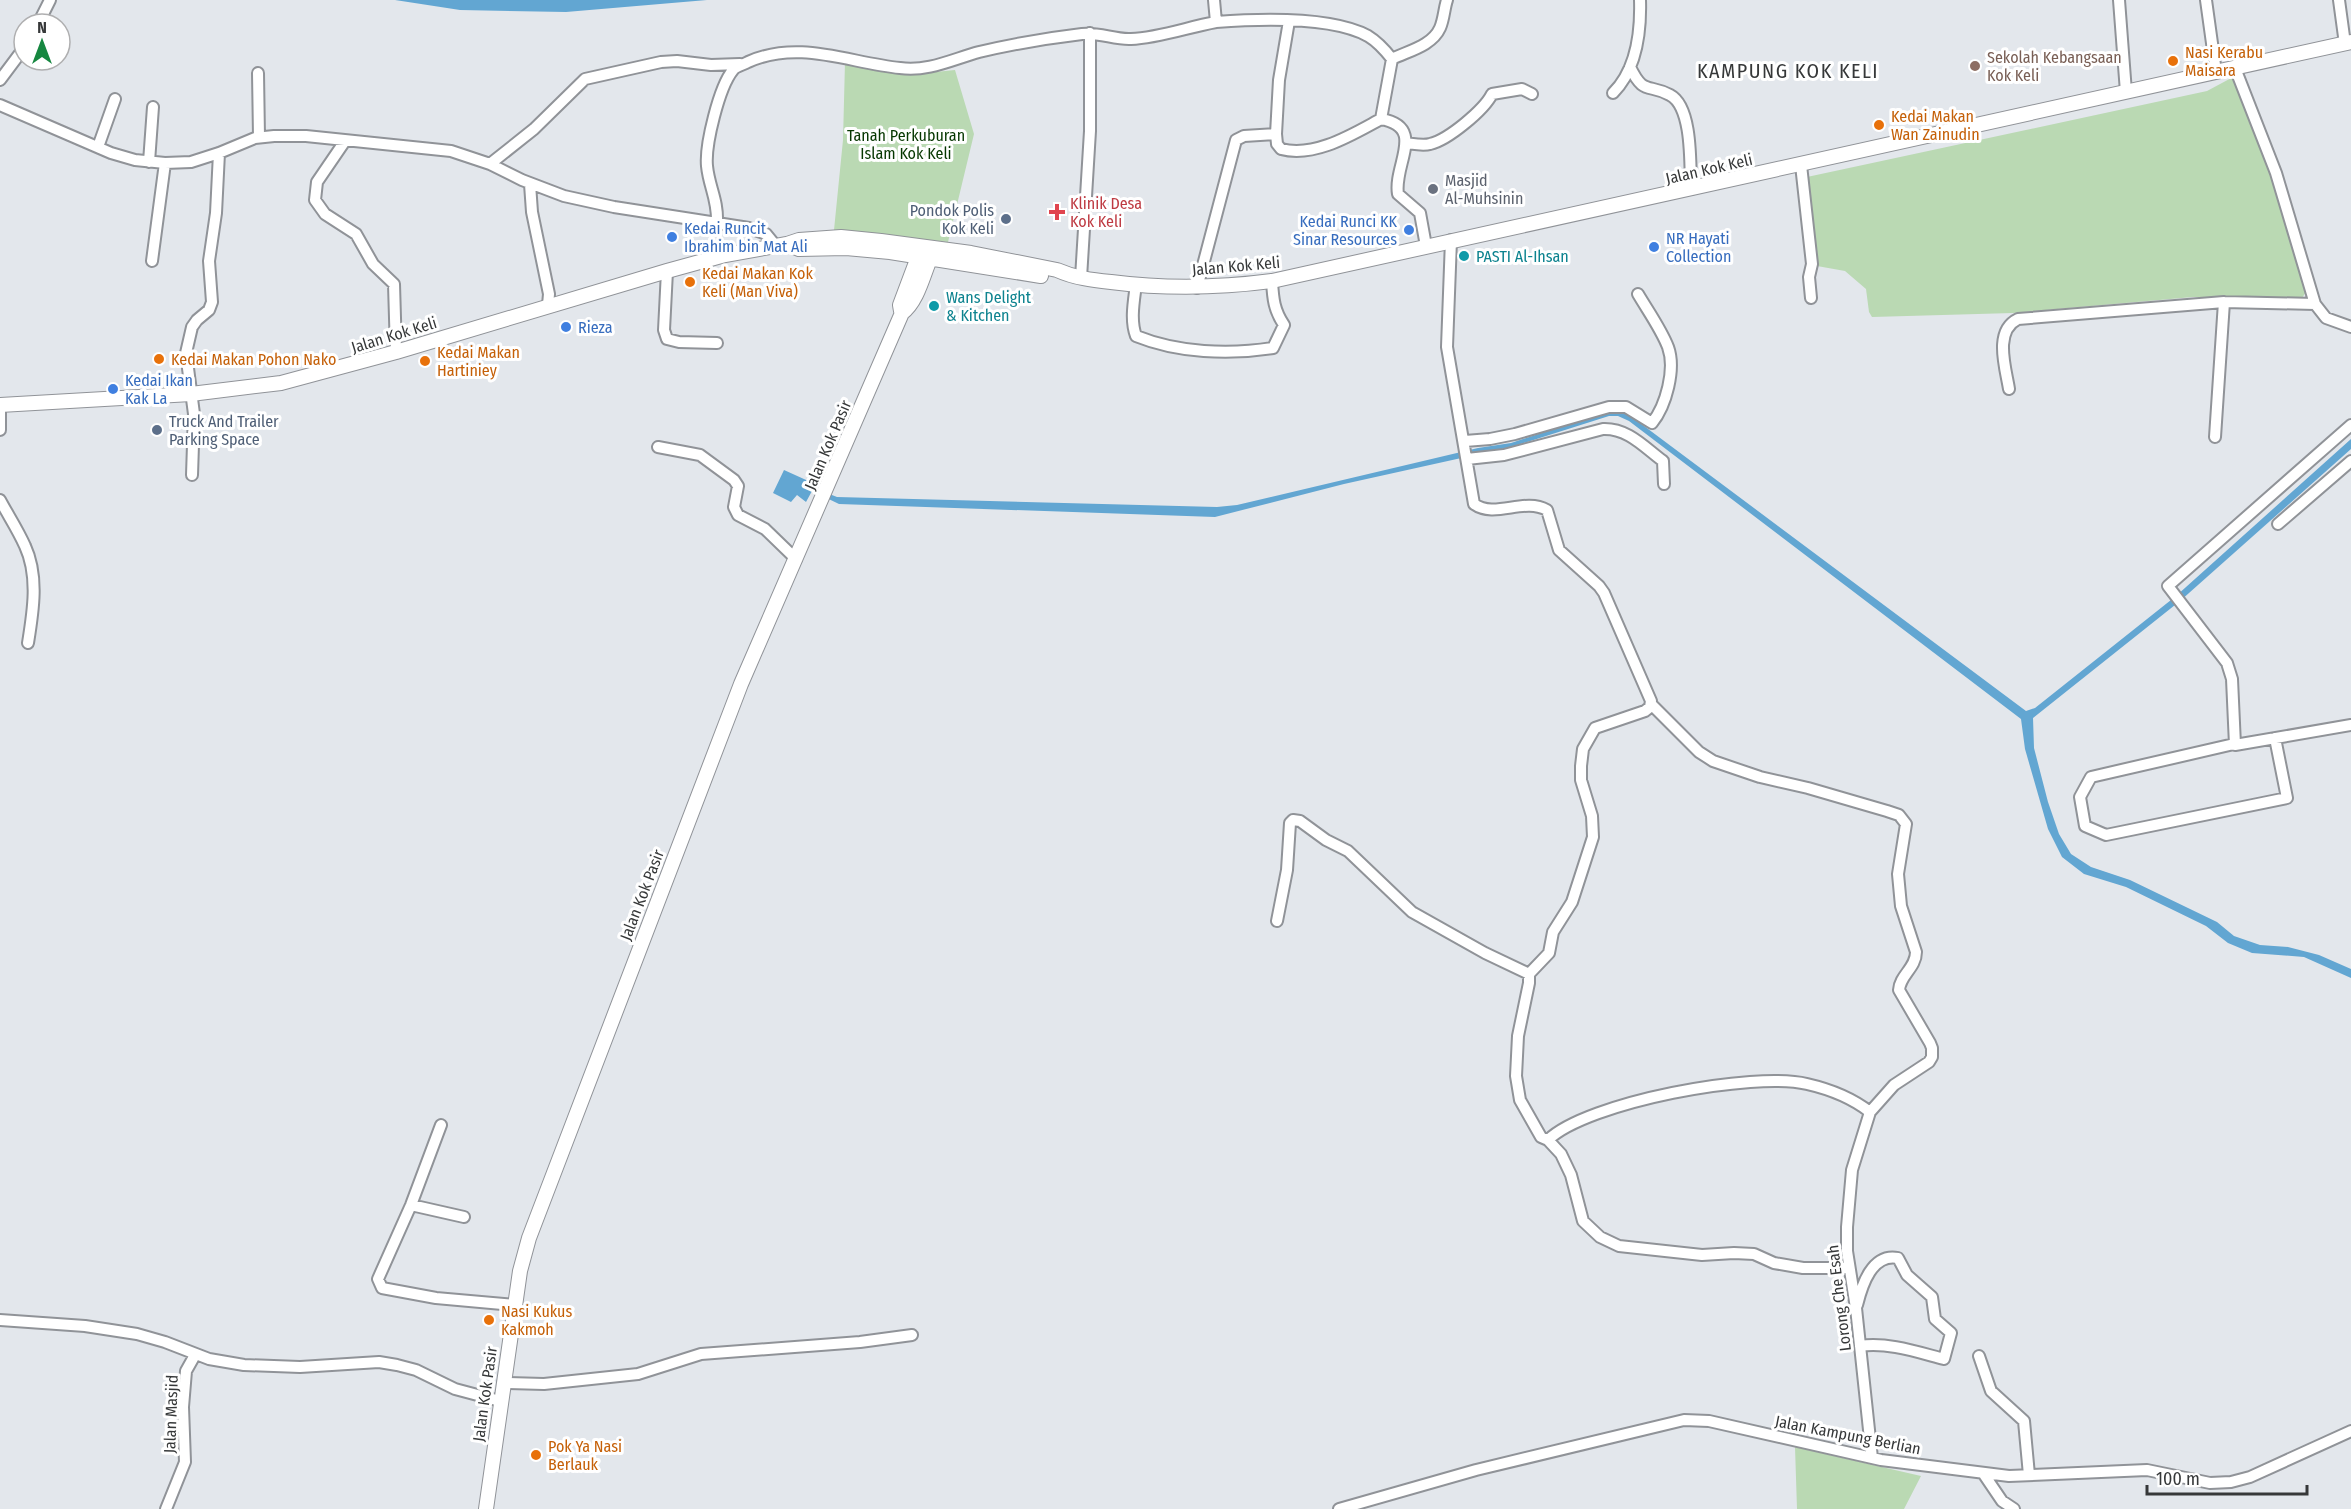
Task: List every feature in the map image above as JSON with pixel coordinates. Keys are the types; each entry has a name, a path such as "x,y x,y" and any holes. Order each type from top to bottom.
{"street":[{"path":"1214,0 1216,22"},
{"path":"1392,58 1430,41 1439,30 1448,0"},
{"path":"1613,93 1630,67 1638,39 1640,0"},
{"path":"2119,0 2126,92"},
{"path":"2206,0 2216,72"},
{"path":"2339,0 2348,43"},
{"path":"1288,21 1279,80 1277,144 1281,149 1303,150 1339,140 1381,119 1401,127 1406,143 1396,184 1398,194 1420,213 1426,246"},
{"path":"717,223 717,204 707,167 709,139 716,112 728,77 734,68 762,57 801,52 826,54 899,68 922,68 979,52 1090,33 1123,40 1216,22 1288,21 1314,23 1355,31 1378,43 1392,58"},
{"path":"1075,277 1090,131 1090,33"},
{"name":"Jalan Kok Keli","path":"885,247 924,257 1057,279 1075,277 1197,288 1272,281 2348,43"},
{"path":"1381,119 1392,58"},
{"path":"490,164 534,129 585,79 617,70 676,61 711,65 744,64"},
{"path":"0,80 12,64"},
{"path":"1630,67 1636,80 1643,87 1669,94 1682,107 1687,123 1691,189"},
{"path":"2235,68 2276,173 2315,304 2326,318 2351,327"},
{"path":"258,73 259,137"},
{"path":"1406,143 1429,145 1442,139 1482,108 1492,94 1522,89 1532,94"},
{"path":"98,147 115,99"},
{"path":"0,105 121,157 165,164 191,162 259,137 306,136 451,151 490,164 531,184 564,196 595,204 756,230 781,244"},
{"path":"149,162 153,106"},
{"path":"1197,288 1236,140 1244,136 1276,134"},
{"path":"345,141 317,182 315,200 325,214 356,234 373,264 394,284 396,352"},
{"path":"192,475 194,414 186,353 188,339 197,320 209,310 212,302 209,261 216,213 219,153"},
{"path":"152,261 165,164"},
{"path":"1801,165 1812,264 1809,277 1811,298"},
{"path":"531,184 532,212 549,294 548,305"},
{"path":"1451,240 1446,336 1474,504 1479,507 1496,509 1534,505 1547,510 1559,550 1589,576 1604,593 1651,704 1646,711 1600,725 1589,735 1583,749 1581,780 1592,816 1593,837 1572,902 1553,932 1549,953 1529,974 1530,983 1518,1036 1516,1076 1520,1100 1541,1137 1548,1140 1561,1154 1571,1175 1582,1221 1600,1237 1619,1246 1702,1256 1754,1254 1774,1263 1803,1268 1849,1268"},
{"name":"Jalan Kok Keli","path":"0,405 191,394 281,383 396,352 667,271 725,255 781,244 799,249 885,247 971,253 1057,270 1075,277"},
{"path":"885,247 905,266 913,289 934,270 953,261"},
{"path":"924,257 960,256 971,253"},
{"name":"Jalan Kok Pasir","path":"486,1509 514,1305 529,1238 741,684 902,314 908,309 924,257"},
{"path":"667,271 664,330 667,339 679,342 717,343"},
{"path":"1136,284 1133,305 1133,330 1136,336 1201,351 1249,352 1273,348 1284,325 1276,314 1272,281"},
{"path":"1465,441 1515,434 1609,407 1626,407 1652,423 1665,403 1671,363 1668,348 1638,294"},
{"path":"2009,389 2002,345 2010,326 2018,319 2224,302 2315,304"},
{"path":"2215,437 2224,302"},
{"path":"0,410 0,430"},
{"path":"2234,744 2232,679 2227,663 2168,586 2351,425"},
{"path":"1467,459 1503,455 1603,429 1615,429 1626,433 1663,461 1664,484"},
{"path":"658,447 700,455 734,480 738,486 734,507 738,515 765,529 796,559"},
{"path":"2278,524 2351,461"},
{"path":"0,500 21,536 31,564 34,608 28,644"},
{"name":"Lorong Che Esah","path":"1651,704 1699,752 1713,761 1760,777 1808,788 1899,815 1906,824 1900,854 1899,885 1901,906 1916,952 1916,959 1902,979 1899,990 1930,1043 1932,1053 1929,1062 1894,1085 1870,1112 1852,1170 1847,1227 1849,1268 1856,1308 1872,1458"},
{"path":"2275,738 2287,798 2106,835 2085,826 2080,797 2091,777 2234,744 2351,725"},
{"path":"1277,921 1287,870 1290,823 1293,820 1300,821 1326,840 1348,851 1412,912 1485,953 1529,974"},
{"path":"1548,1140 1575,1121 1647,1098 1758,1080 1806,1084 1855,1100 1870,1112"},
{"path":"441,1125 411,1204 382,1266 378,1280 382,1288 436,1298 514,1305"},
{"path":"411,1204 464,1217"},
{"path":"1856,1308 1863,1284 1875,1265 1887,1258 1898,1258 1907,1275 1932,1297 1935,1318 1951,1333 1944,1359 1894,1347 1870,1344 1860,1346"},
{"path":"0,1320 110,1329 165,1342 195,1355 226,1363 259,1367 379,1362 416,1370 455,1389 500,1401"},
{"path":"503,1383 544,1384 638,1374 701,1354 860,1342 912,1335"},
{"name":"Jalan Masjid","path":"165,1509 185,1462 183,1407 186,1371 195,1355"},
{"path":"1979,1356 1991,1391 2024,1421 2029,1475"},
{"name":"Jalan Kampung Berlian","path":"1340,1509 1476,1470 1684,1420 1709,1421 1872,1458 1983,1473 2009,1476 2147,1470 2210,1483 2231,1482 2250,1477 2351,1431"},
{"path":"1983,1473 2002,1501 2014,1509"}],"green space":[{"name":"Tanah Perkuburan Islam Kok Keli","path":"845,62 906,75 955,70 974,134 948,242 834,230 843,140"},
{"path":"2235,76 2270,167 2308,289 2302,298 2193,297 2013,313 1872,317 1869,312 1866,289 1845,271 1817,266 1807,177 2207,91"},
{"path":"1795,1447 1921,1476 1904,1509 1797,1509"}],"water":[{"path":"395,0 707,0 566,12 460,10"},
{"path":"1609,411 1622,412 1632,417 2026,711 2035,708 2176,596 2351,439 2351,449 2180,601 2033,718 2034,748 2048,802 2059,834 2071,854 2091,867 2130,880 2217,922 2234,936 2260,945 2288,947 2319,955 2351,969 2351,978 2304,957 2252,953 2228,943 2206,926 2126,887 2084,874 2062,857 2048,829 2025,749 2021,719 1629,421 1618,416 1609,416 1511,447 1344,484 1215,517 839,504 812,491 806,502 797,495 791,502 773,493 784,470 815,484 814,488 837,497 1217,507 1237,505 1478,448 1511,443"}],"place":[{"name":"Nasi Kerabu Maisara","path":"2173,61"},
{"name":"Sekolah Kebangsaan Kok Keli","path":"1975,66"},
{"name":"Kedai Makan Wan Zainudin","path":"1879,125"},
{"name":"Masjid Al-Muhsinin","path":"1433,189"},
{"name":"Klinik Desa Kok Keli","path":"1057,212"},
{"name":"Pondok Polis Kok Keli","path":"1006,219"},
{"name":"Kedai Runci KK Sinar Resources","path":"1409,230"},
{"name":"Kedai Runcit Ibrahim bin Mat Ali","path":"672,237"},
{"name":"NR Hayati Collection","path":"1654,247"},
{"name":"PASTI Al-Ihsan","path":"1464,256"},
{"name":"Kedai Makan Kok Keli (Man Viva)","path":"690,282"},
{"name":"Wans Delight & Kitchen","path":"934,306"},
{"name":"Rieza","path":"566,327"},
{"name":"Kedai Makan Pohon Nako","path":"159,359"},
{"name":"Kedai Makan Hartiniey","path":"425,361"},
{"name":"Kedai Ikan Kak La","path":"113,389"},
{"name":"Truck And Trailer Parking Space","path":"157,430"},
{"name":"Nasi Kukus Kakmoh","path":"489,1320"},
{"name":"Pok Ya Nasi Berlauk","path":"536,1455"}],"district":[{"name":"KAMPUNG KOK KELI","path":"1788,71"}]}
